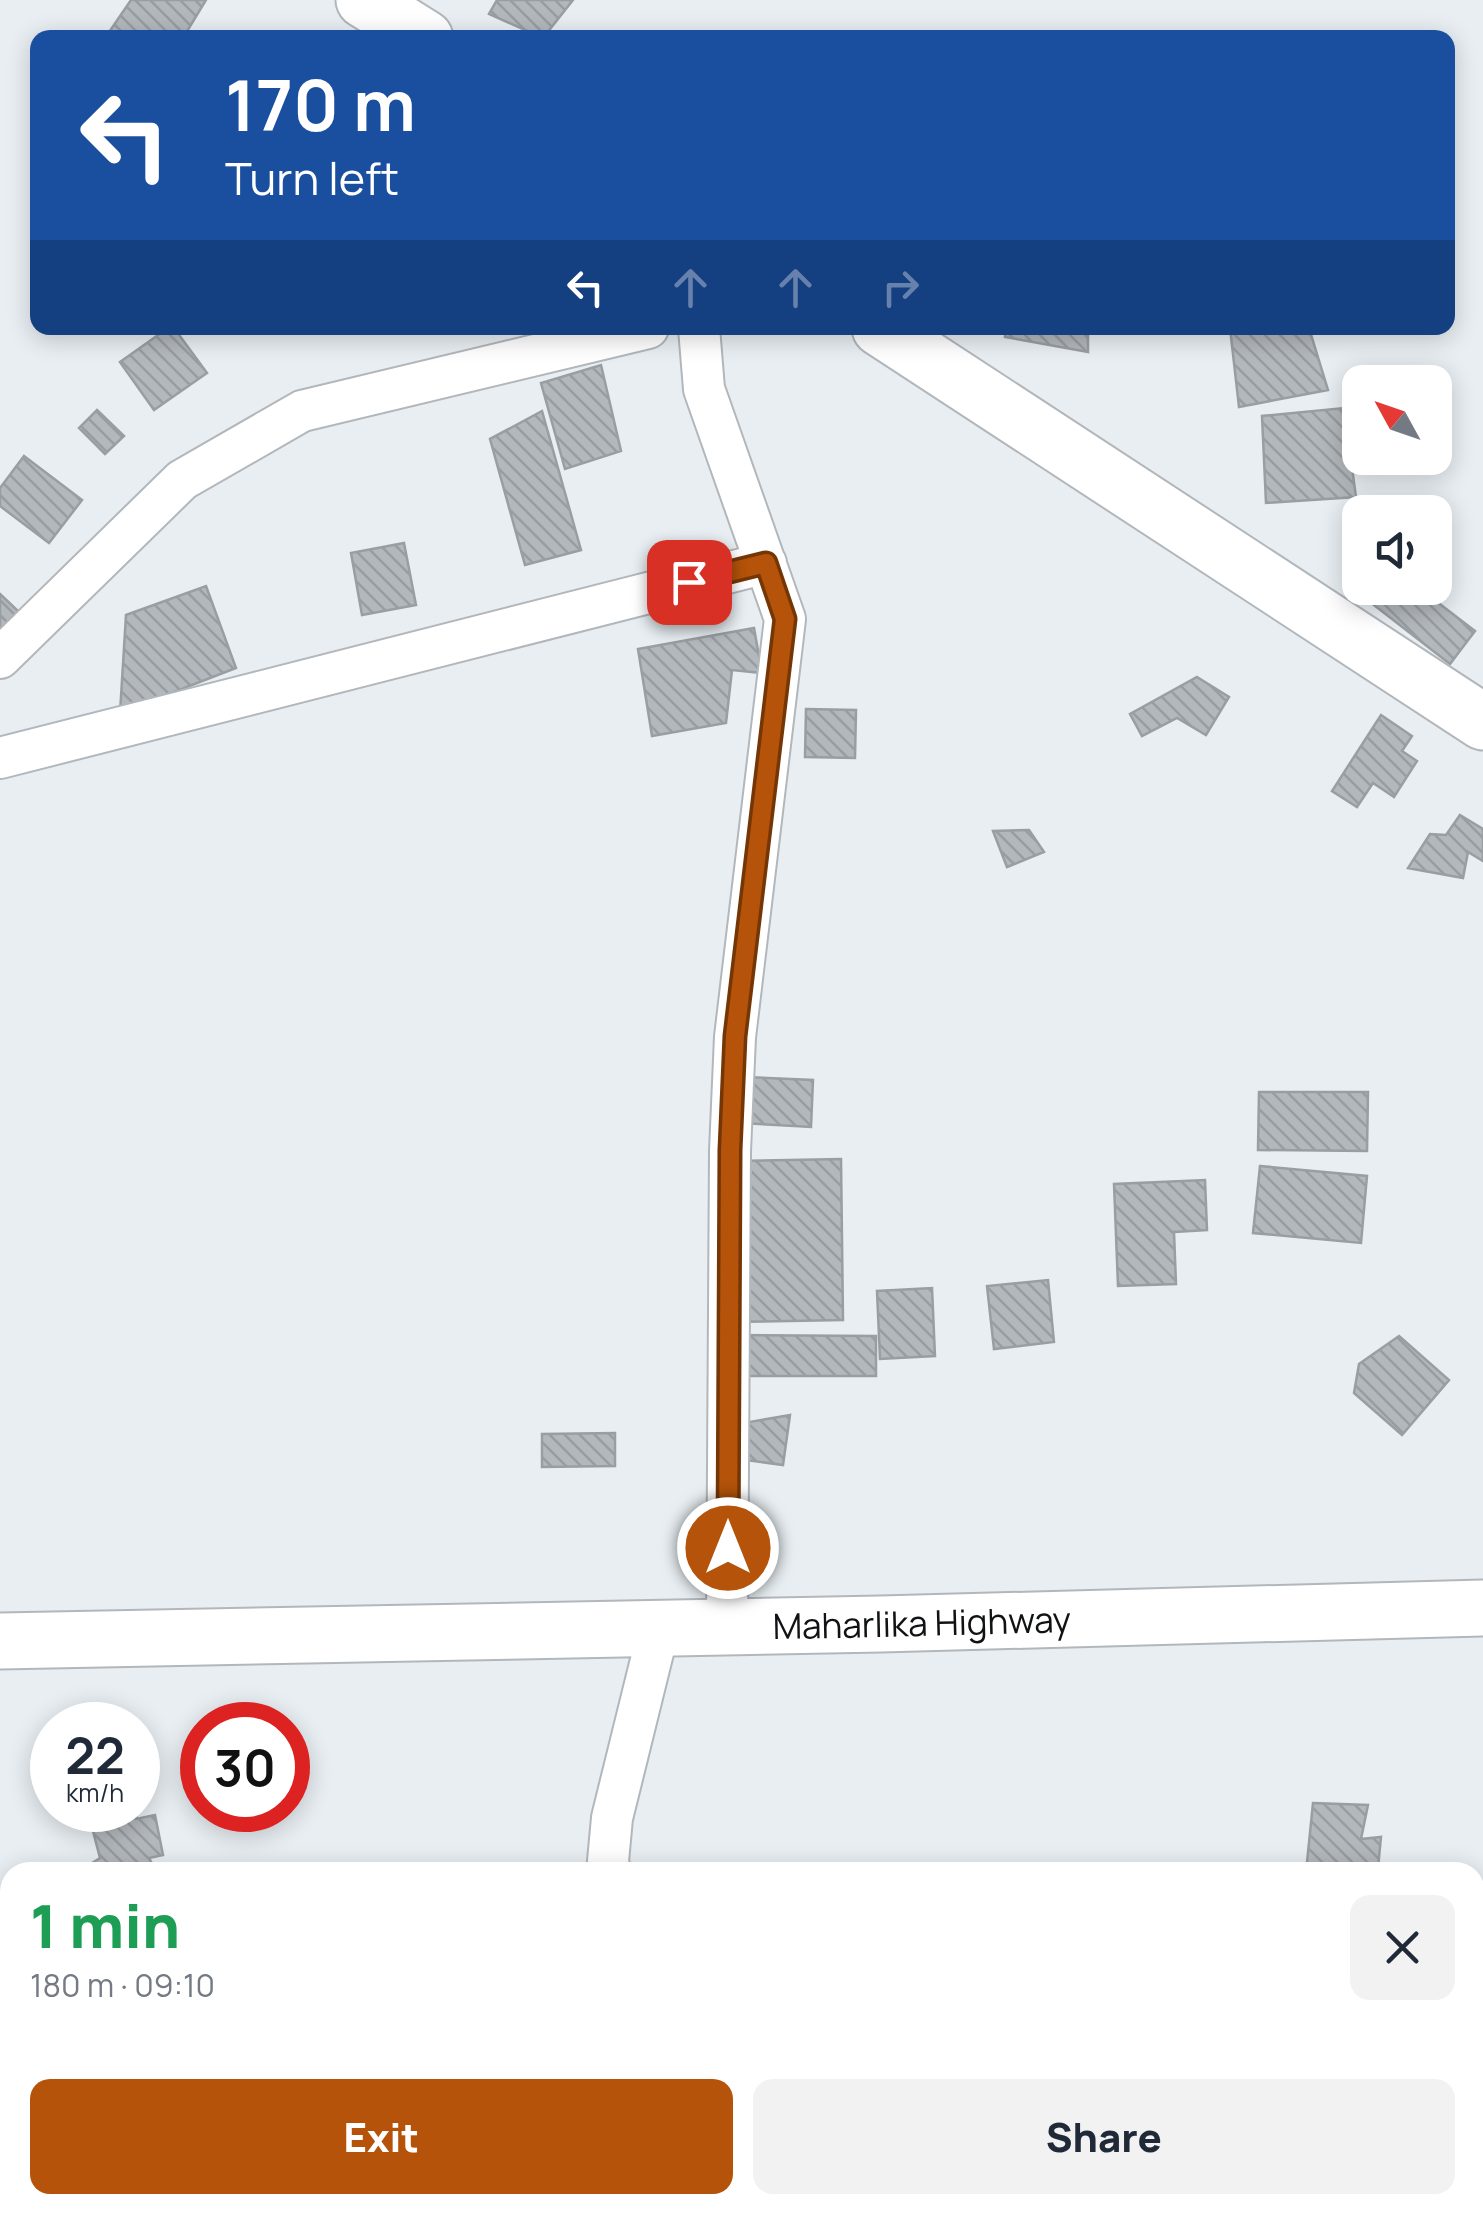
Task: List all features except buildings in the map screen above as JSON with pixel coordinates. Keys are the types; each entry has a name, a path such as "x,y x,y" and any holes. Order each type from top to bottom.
{"main road":[{"path":"364,0 412,30"},
{"path":"891,335 1483,722"},
{"name":"Maharlika Highway","path":"0,1642 1483,1608"}],"street":[{"path":"0,658 182,480 302,411 619,335"},
{"path":"700,335 704,389 785,619 735,1036 730,1150 727,1627"},
{"path":"0,758 766,563"},
{"path":"608,1862 612,1818 659,1628"}],"route":[{"path":"689,582 766,563 785,619 735,1036 730,1150 728,1548"}]}
